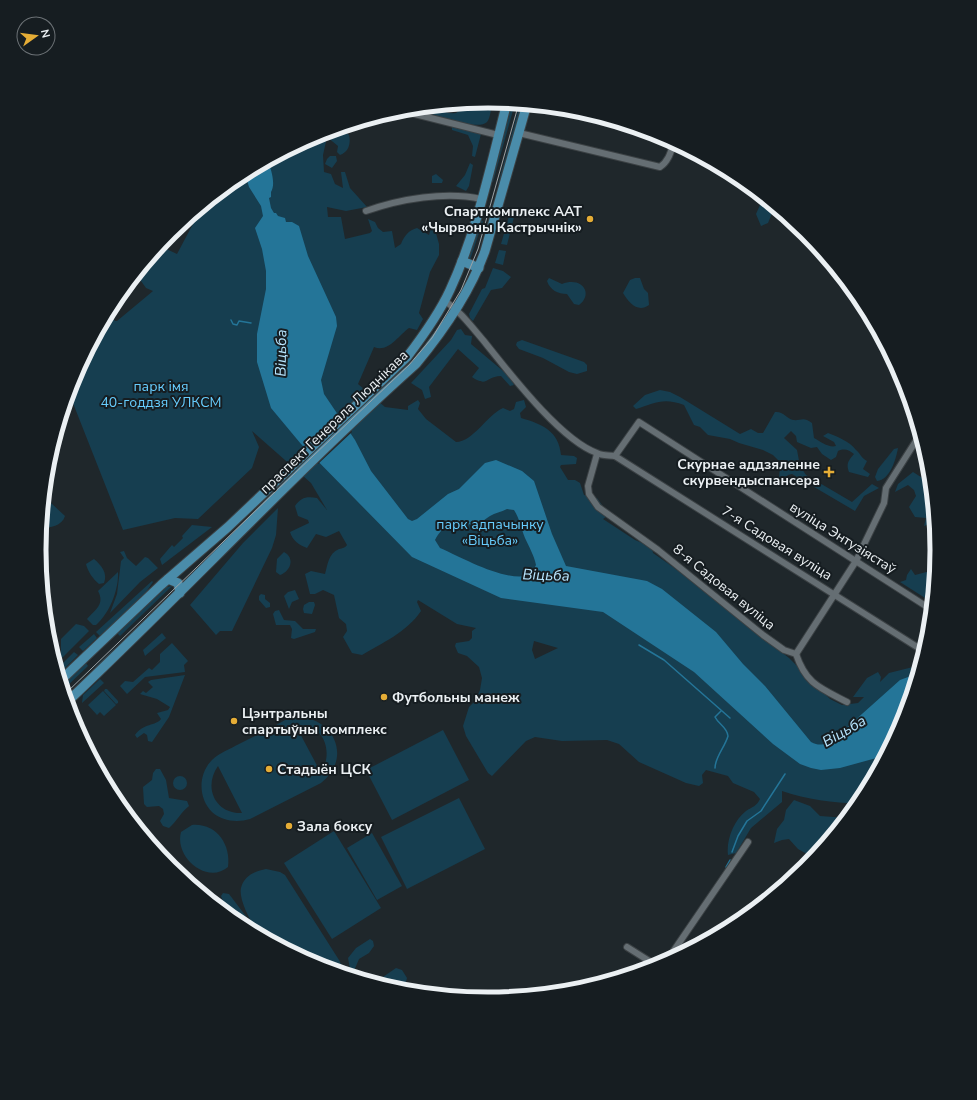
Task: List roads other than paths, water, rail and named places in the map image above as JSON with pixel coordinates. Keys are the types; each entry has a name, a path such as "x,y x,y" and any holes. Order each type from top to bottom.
{"main road":[{"name":"праспект Генерала Люднікава","path":"64,677 168,579 228,527 407,357 425,334 445,301 462,261 481,199 505,108"},
{"name":"праспект Генерала Люднікава","path":"71,698 180,593 236,535 416,364 436,340 457,308 479,268 490,235 526,109"},
{"path":"462,261 479,268"},
{"path":"168,579 178,583 180,593"}],"street":[{"path":"414,114 498,135"},
{"path":"519,133 660,167 665,164 672,147"},
{"path":"366,211 382,205 415,199 459,197 481,199"},
{"path":"445,301 457,308 502,363 561,429 597,454 615,456"},
{"name":"вуліца Энтузіястаў","path":"615,456 640,422 927,607"},
{"path":"847,702 822,689 808,678 801,670 796,654 856,561 884,503 886,488 917,439"},
{"name":"8-я Садовая вуліца","path":"597,454 588,486 589,494 598,508 658,550 763,635 784,650 796,654"},
{"name":"7-я Садовая вуліца","path":"615,456 836,594 919,648"},
{"path":"228,527 236,535"},
{"path":"673,952 748,842"},
{"path":"627,947 650,962"}],"water":[{"name":"Віцьба","path":"270,166 273,181 271,197 269,198 271,208 278,216 285,218 286,222 292,222 299,226 308,256 336,317 337,326 321,380 324,394 355,440 371,471 408,519 412,521 417,519 448,494 459,489 485,463 496,460 522,471 534,481 552,534 566,566 647,581 662,589 716,632 743,664 765,686 811,742 823,744 834,739 900,680 913,675 897,719 879,757 840,768 821,770 800,764 773,744 694,672 603,612 501,598 412,557 301,444 271,408 257,362 257,334 266,289 266,271 262,249 255,228 263,216 261,206 249,187 247,180","holes":["507,509 514,510 536,565 532,572 526,576 505,575 494,572 440,548 435,540 440,532 451,525 475,524"]}],"waterway":[{"path":"231,320 233,324 237,325 239,321 251,323"},
{"path":"639,645 664,660 730,718"},
{"path":"715,768 715,764 728,736 725,728 715,717 721,711"},
{"path":"732,852 738,836 747,821 761,811 785,774"},
{"path":"726,867 730,860"}],"tram line":[{"path":"69,691 409,365 432,338 461,290 478,249 518,108"}],"place":[{"name":"Спарткомплекс ААТ «Чырвоны Кастрычнік»","path":"590,219"},
{"name":"Скурнае аддзяленне скурвендыспансера","path":"829,472"},
{"name":"Футбольны манеж","path":"384,697"},
{"name":"Цэнтральны спартыўны комплекс","path":"234,721"},
{"name":"Стадыён ЦСК","path":"269,769"},
{"name":"Зала боксу","path":"289,826"}],"park label":[{"name":"парк імя 40-годдзя УЛКСМ","path":"161,394"},
{"name":"парк адпачынку «Віцьба»","path":"490,532"}]}
